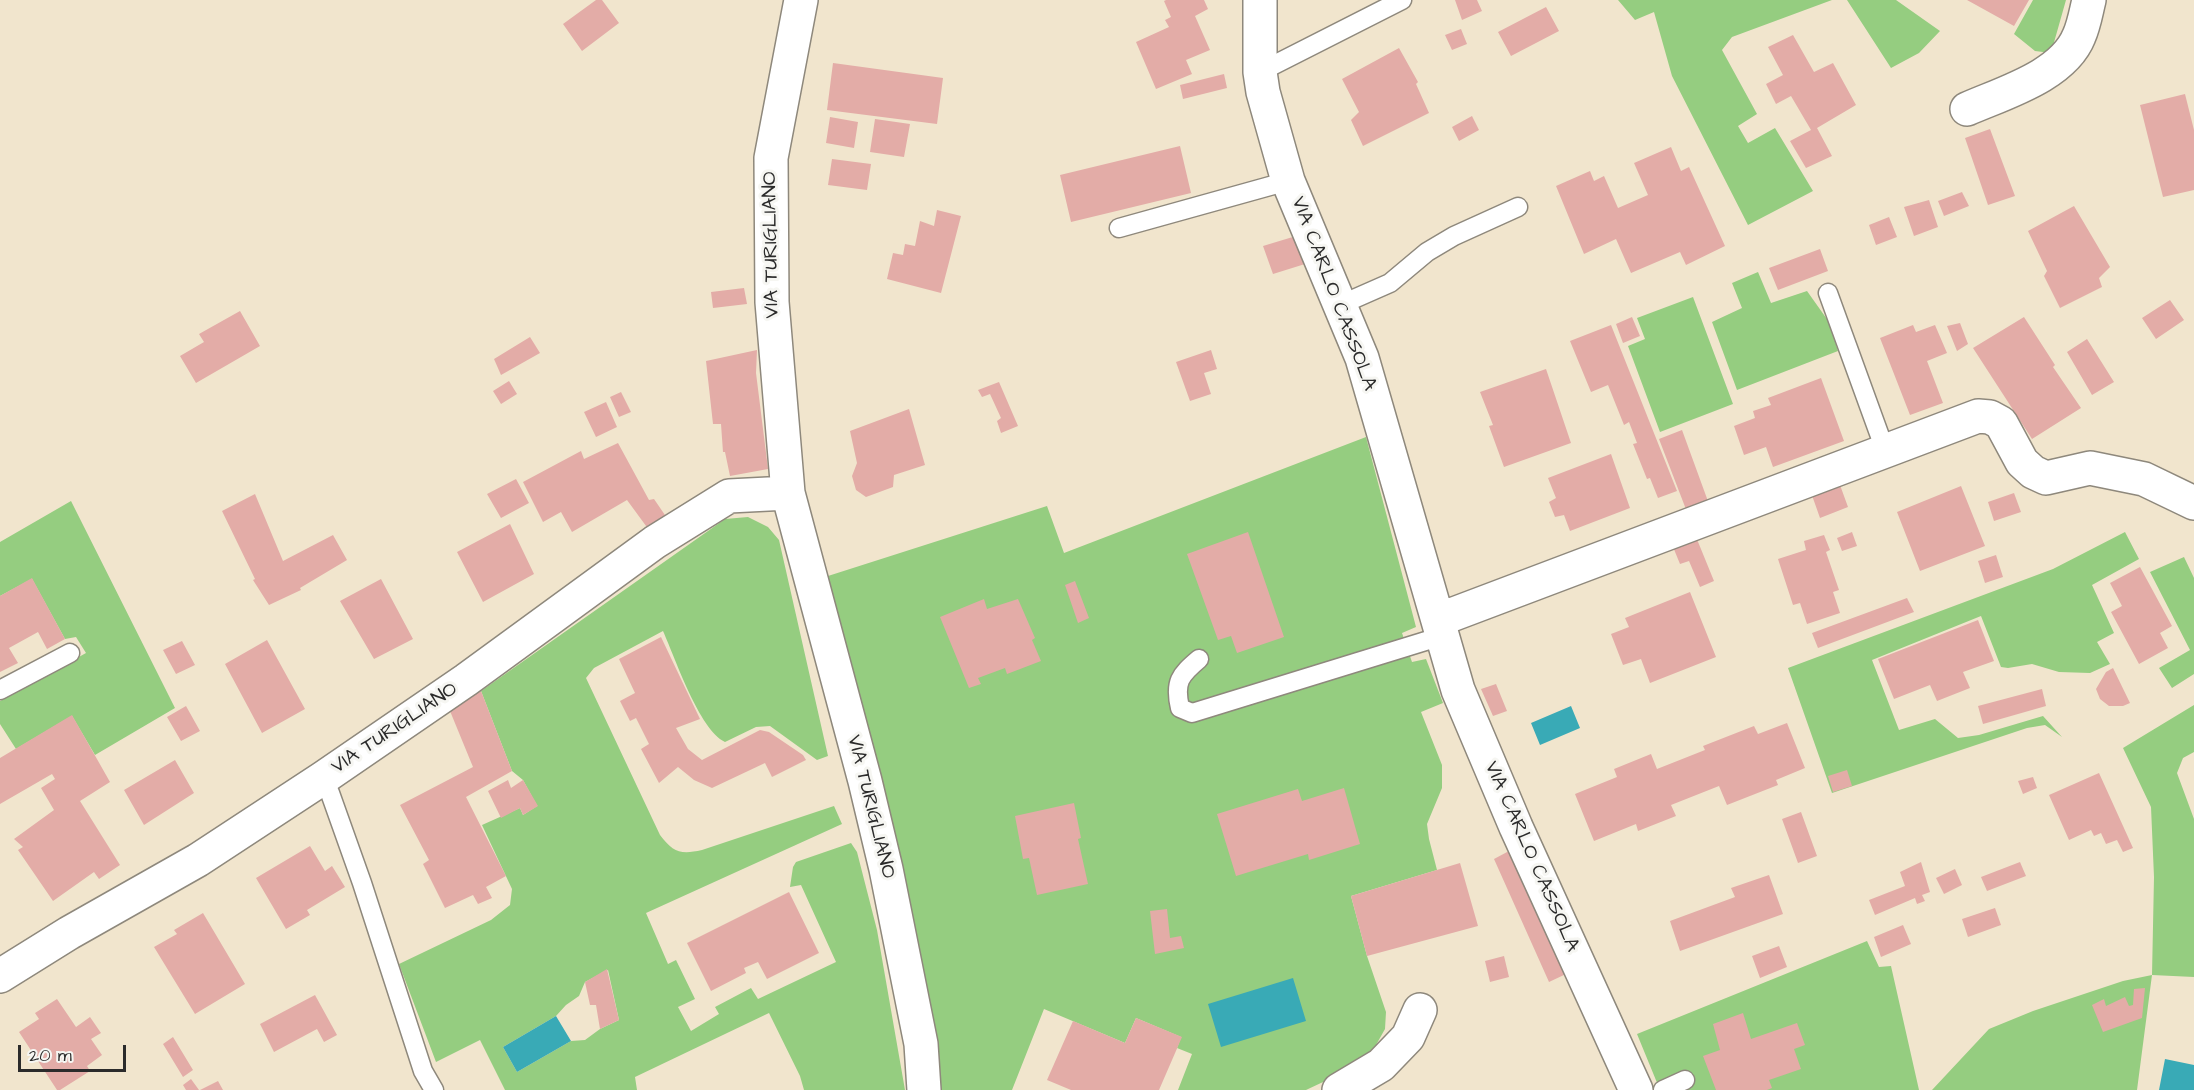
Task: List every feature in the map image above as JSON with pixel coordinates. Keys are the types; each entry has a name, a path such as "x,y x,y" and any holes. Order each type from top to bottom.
{"street":[{"name":"VIA TURIGLIANO","path":"801,0 771,158 772,302 788,493 865,781 886,869 921,1044 924,1090"},
{"name":"VIA CARLO CASSOLA","path":"1260,0 1260,72 1263,92 1288,181 1362,357 1458,690 1516,827 1636,1090"},
{"path":"1967,109 2042,75 2066,58 2079,38 2089,0"},
{"path":"1440,628 1772,493 1978,416 1990,417 2001,423 2022,462 2033,472 2046,478 2090,468 2144,479 2194,503"},
{"name":"VIA TURIGLIANO","path":"0,976 69,933 198,860 323,778 466,680 655,542 729,496 788,493"},
{"path":"1339,1090 1381,1065 1408,1037 1420,1010"}],"lane":[{"path":"1260,72 1402,0"},
{"path":"1119,228 1288,181"},
{"path":"1340,305 1390,283 1427,252 1454,236 1518,207"},
{"path":"1828,293 1885,450"},
{"path":"1199,659 1181,674 1176,693 1180,708 1191,713 1440,628"},
{"path":"0,690 70,652"},
{"path":"323,778 362,883 423,1071 434,1090"},
{"path":"1663,1090 1685,1080"}],"green space":[{"path":"1618,0 1832,0 1732,37 1722,50 1757,114 1738,126 1748,143 1775,128 1813,191 1748,225 1672,76 1654,12 1635,20"},
{"path":"1847,0 1896,0 1940,31 1919,53 1891,68"},
{"path":"2033,0 2066,0 2051,53 2035,51 2014,34"},
{"path":"1758,272 1771,303 1807,291 1829,322 1838,351 1737,390 1712,322 1742,308 1732,283"},
{"path":"1693,297 1733,404 1660,432 1628,346 1645,339 1637,318"},
{"path":"1366,437 1416,627 1402,633 1412,662 1426,659 1443,703 1421,712 1442,765 1442,788 1427,824 1437,870 1351,896 1367,956 1386,1012 1385,1029 1376,1045 1355,1067 1306,1090 1178,1090 1192,1054 1177,1048 1181,1037 1136,1018 1125,1043 1044,1009 1012,1090 939,1090 884,800 828,576 1047,506 1064,553"},
{"path":"71,501 175,708 95,755 72,716 16,749 0,724 0,701 86,653 76,637 65,639 32,579 0,596 0,542"},
{"path":"748,517 768,527 779,540 828,756 817,760 770,726 756,727 725,742 715,735 697,709 663,631 594,668 586,678 660,835 673,849 682,852 702,850 834,806 842,824 646,913 668,964 676,960 695,999 678,1007 691,1031 719,1014 715,1007 751,988 758,999 836,962 801,885 790,887 796,862 851,843 857,852 877,930 905,1090 804,1090 800,1076 769,1013 635,1077 637,1090 505,1090 480,1040 436,1062 399,964 491,920 510,905 512,889 482,825 520,808 523,815 537,806 523,780 512,771 481,691 725,519","holes":["608,970 619,1020 600,1029 585,1040 571,1041 517,1072 503,1047 556,1016 579,996 585,982"]},
{"path":"2125,532 2139,559 2092,585 2114,633 2097,642 2110,664 2090,673 2059,672 2032,664 2001,667 1981,616 1872,660 1899,730 1935,719 1958,738 1979,735 2043,716 2062,737 2045,725 2027,728 1832,793 1788,668 2053,569"},
{"path":"2184,557 2194,578 2194,674 2172,688 2159,668 2190,650 2150,572"},
{"path":"2194,705 2194,752 2183,758 2177,773 2194,819 2194,977 2152,975 2154,877 2151,807 2123,748"},
{"path":"1867,941 1879,967 1891,966 1919,1090 1660,1090 1637,1034"},
{"path":"2152,975 2137,1090 1932,1090 1989,1029 2033,1011 2123,981"}],"water":[{"path":"1571,706 1580,728 1540,745 1531,723"},
{"path":"1293,978 1306,1021 1221,1047 1208,1004"},
{"path":"556,1016 571,1041 517,1072 503,1047"},
{"path":"2165,1059 2194,1065 2194,1090 2159,1090"}],"building":[{"path":"596,0 602,0 619,23 582,51 563,24"},
{"path":"1204,0 1208,9 1195,16 1210,50 1186,60 1192,74 1156,89 1136,42 1169,27 1165,20 1171,17 1164,1"},
{"path":"1455,0 1477,0 1482,11 1462,20"},
{"path":"1967,0 2029,0 2014,26"},
{"path":"1546,7 1559,31 1511,56 1498,32"},
{"path":"1461,29 1467,44 1452,50 1445,35"},
{"path":"1793,35 1814,72 1833,63 1856,105 1817,128 1832,156 1806,168 1790,141 1811,130 1791,96 1776,104 1766,84 1783,75 1768,47"},
{"path":"1399,48 1418,82 1416,84 1429,113 1363,146 1351,120 1359,112 1342,79"},
{"path":"833,63 943,78 937,124 827,110"},
{"path":"1224,74 1227,88 1183,99 1180,85"},
{"path":"2185,94 2194,130 2194,190 2163,197 2140,105"},
{"path":"1472,116 1479,130 1459,141 1452,127"},
{"path":"830,117 858,122 854,148 826,143"},
{"path":"875,119 910,124 904,157 870,152"},
{"path":"1990,129 2015,196 1988,205 1965,138"},
{"path":"1180,146 1191,193 1071,222 1060,175"},
{"path":"1671,147 1681,171 1689,167 1725,246 1686,265 1680,252 1631,273 1616,239 1584,254 1556,186 1590,171 1594,181 1604,176 1618,208 1648,195 1634,163"},
{"path":"832,159 871,164 867,190 828,185"},
{"path":"1962,192 1969,206 1944,216 1938,201"},
{"path":"1929,200 1938,227 1914,236 1904,207"},
{"path":"2074,206 2110,267 2099,278 2102,287 2060,308 2044,276 2047,271 2028,231"},
{"path":"937,210 961,216 941,293 887,279 893,253 903,255 905,244 915,246 920,221 934,226"},
{"path":"1889,217 1897,237 1876,245 1869,225"},
{"path":"1296,236 1305,264 1273,274 1263,246"},
{"path":"1820,249 1828,271 1778,290 1769,268"},
{"path":"744,288 747,304 713,308 711,292"},
{"path":"2170,300 2184,320 2156,339 2142,318"},
{"path":"240,311 260,346 196,383 180,356 204,342 199,334"},
{"path":"1632,317 1640,336 1623,343 1616,324"},
{"path":"2024,317 2055,365 2053,367 2081,408 2032,439 1973,348"},
{"path":"1960,323 1968,344 1957,351 1947,326"},
{"path":"1611,325 1677,491 1658,498 1650,478 1647,479 1633,444 1637,443 1629,422 1624,425 1608,385 1591,392 1570,341"},
{"path":"1913,325 1916,332 1935,325 1947,353 1927,361 1943,403 1910,415 1880,338"},
{"path":"530,337 540,353 501,375 494,359"},
{"path":"2087,339 2114,382 2092,395 2067,352"},
{"path":"757,350 756,373 768,469 730,476 725,452 723,452 721,424 713,424 706,361"},
{"path":"1211,350 1217,369 1204,373 1211,394 1190,401 1176,362"},
{"path":"1546,369 1571,443 1504,467 1489,426 1493,425 1480,392"},
{"path":"1821,378 1844,441 1773,467 1766,447 1744,455 1734,426 1755,418 1753,411 1771,405 1768,398"},
{"path":"509,381 517,394 501,404 493,391"},
{"path":"999,382 1018,426 1001,433 997,421 1001,418 990,394 982,397 978,390"},
{"path":"621,392 631,412 619,417 610,397"},
{"path":"606,402 617,427 596,437 584,412"},
{"path":"909,409 925,465 894,475 893,487 866,497 856,490 852,476 857,463 850,431"},
{"path":"1682,430 1709,504 1687,512 1659,439"},
{"path":"618,443 649,500 654,499 667,518 649,530 627,500 572,532 561,512 543,522 523,482 581,451 584,459"},
{"path":"1611,454 1630,508 1570,531 1564,515 1555,517 1549,502 1556,498 1548,478"},
{"path":"1836,474 1848,507 1820,518 1808,484"},
{"path":"516,479 529,503 501,518 487,494"},
{"path":"1961,486 1985,546 1920,571 1897,512"},
{"path":"2014,493 2021,512 1994,521 1988,502"},
{"path":"255,494 283,561 333,535 347,560 300,588 301,590 269,605 253,580 255,579 222,511"},
{"path":"510,524 534,574 483,602 457,552"},
{"path":"1248,532 1284,637 1237,653 1231,636 1218,640 1187,554"},
{"path":"1694,532 1714,581 1700,587 1689,561 1680,564 1671,542"},
{"path":"1852,532 1857,546 1842,551 1837,538"},
{"path":"1824,535 1830,550 1826,552 1839,590 1833,592 1840,613 1807,624 1800,603 1793,605 1778,559 1806,550 1804,541"},
{"path":"1996,555 2003,577 1985,583 1978,561"},
{"path":"2140,567 2172,626 2160,633 2168,648 2139,664 2111,612 2122,606 2110,583"},
{"path":"32,578 65,639 47,649 38,632 9,648 18,663 0,672 0,596"},
{"path":"381,579 413,639 374,659 340,601"},
{"path":"1075,581 1089,618 1078,623 1065,585"},
{"path":"1690,592 1716,657 1650,683 1641,659 1623,665 1611,634 1629,627 1625,618"},
{"path":"1907,598 1914,612 1818,648 1812,633"},
{"path":"984,599 987,609 1018,599 1035,638 1032,640 1041,661 1007,674 1005,668 978,678 981,684 969,688 940,617"},
{"path":"1978,620 1994,661 1963,672 1970,688 1937,701 1930,685 1894,699 1878,659"},
{"path":"661,637 700,719 676,728 688,749 702,760 760,730 769,732 803,755 806,760 772,777 765,763 712,788 694,780 678,767 659,783 641,749 649,744 636,718 630,721 620,701 635,693 619,659"},
{"path":"267,640 305,709 262,733 225,664"},
{"path":"182,641 195,665 176,674 163,650"},
{"path":"2113,668 2130,703 2123,706 2109,706 2100,699 2096,689 2106,672"},
{"path":"1496,684 1507,711 1493,716 1481,689"},
{"path":"2042,689 2046,706 1983,724 1978,706"},
{"path":"481,691 512,771 466,797 506,876 486,887 492,898 478,904 473,895 445,908 423,864 429,860 400,805 473,767 450,711"},
{"path":"186,706 200,731 181,741 167,717"},
{"path":"72,715 110,782 80,801 120,865 99,879 94,872 53,901 18,850 23,847 14,839 54,810 41,788 55,779 52,774 0,804 0,758"},
{"path":"1787,723 1805,768 1776,780 1778,785 1727,805 1719,786 1671,805 1676,816 1638,831 1636,824 1594,841 1575,794 1617,777 1614,769 1651,754 1657,769 1705,750 1703,746 1754,726 1758,734"},
{"path":"175,760 194,793 144,825 124,790"},
{"path":"1847,770 1852,786 1833,792 1828,776"},
{"path":"2099,773 2133,848 2123,852 2117,840 2106,844 2101,833 2094,836 2091,830 2069,840 2049,795"},
{"path":"2033,777 2037,788 2023,794 2018,781"},
{"path":"508,780 511,788 523,780 538,806 523,815 520,808 501,818 488,791"},
{"path":"1344,788 1360,844 1309,860 1308,854 1236,876 1217,814 1298,789 1302,801"},
{"path":"1074,803 1081,838 1078,839 1088,884 1037,895 1029,858 1023,859 1015,816"},
{"path":"1801,812 1817,856 1798,863 1782,819"},
{"path":"310,846 325,871 332,866 345,887 307,910 310,915 286,929 256,878"},
{"path":"1509,851 1566,974 1549,982 1494,859"},
{"path":"1921,862 1930,892 1922,895 1925,901 1917,904 1915,898 1875,915 1869,900 1905,886 1900,872"},
{"path":"2020,862 2026,876 1987,891 1981,877"},
{"path":"1460,863 1478,926 1367,956 1351,896"},
{"path":"1955,869 1962,885 1944,894 1936,878"},
{"path":"1769,875 1783,914 1680,951 1670,921 1735,897 1731,888"},
{"path":"789,892 819,953 767,979 758,962 744,968 746,973 711,991 687,943"},
{"path":"1995,908 2001,925 1968,937 1962,919"},
{"path":"1167,909 1170,938 1181,936 1184,948 1155,954 1150,911"},
{"path":"203,913 245,984 195,1014 154,947 177,934 174,930"},
{"path":"1903,925 1911,944 1881,957 1874,937"},
{"path":"1779,946 1787,967 1760,978 1752,956"},
{"path":"1504,956 1509,977 1490,982 1485,961"},
{"path":"607,969 619,1020 600,1029 596,1005 590,1005 585,982"},
{"path":"2145,988 2142,1018 2103,1032 2092,1005 2104,999 2106,1006 2125,997 2129,1006 2133,1005 2134,989"},
{"path":"315,995 337,1035 324,1042 317,1029 274,1052 260,1024"},
{"path":"57,999 76,1027 90,1017 101,1033 91,1039 102,1055 87,1066 90,1071 60,1090 57,1090 19,1032 39,1019 35,1013"},
{"path":"1743,1013 1751,1039 1797,1023 1805,1045 1794,1049 1801,1069 1769,1080 1772,1088 1767,1090 1716,1090 1703,1056 1720,1050 1713,1024"},
{"path":"1136,1018 1182,1037 1159,1090 1071,1090 1047,1080 1073,1021 1125,1043"},
{"path":"173,1037 193,1070 183,1077 163,1044"},
{"path":"191,1079 199,1090 186,1090 183,1085"},
{"path":"218,1081 223,1090 200,1090"}]}
